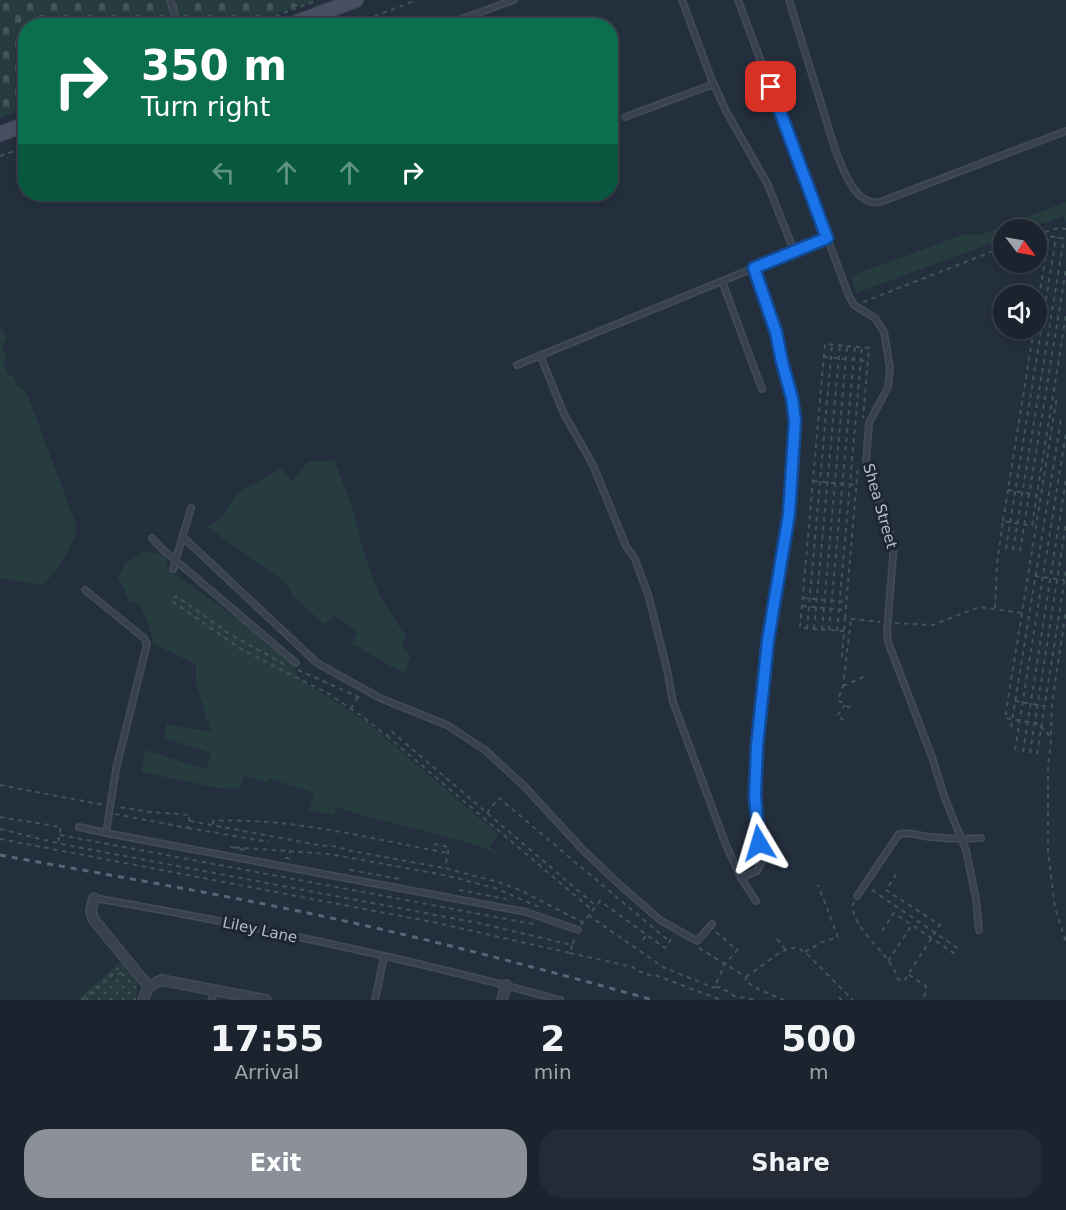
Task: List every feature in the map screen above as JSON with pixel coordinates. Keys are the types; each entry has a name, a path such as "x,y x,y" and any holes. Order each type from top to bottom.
{"street":[{"path":"308,18 356,0"},
{"path":"0,134 18,127"},
{"path":"94,898 91,911 93,918 148,986"},
{"path":"143,1000 148,986 156,981 164,980 266,1000"},
{"path":"502,1000 506,985"}],"lane":[{"path":"170,0 176,18"},
{"path":"464,18 514,0"},
{"path":"682,0 714,84 768,185 794,251"},
{"path":"738,0 852,302"},
{"path":"789,0 836,152 844,172 860,197 867,202 880,202 1066,131"},
{"path":"626,117 714,84"},
{"path":"516,365 827,238"},
{"path":"741,878 757,871 762,861 755,805 757,746 768,640 789,514 795,421 792,398 776,332 754,268"},
{"path":"722,281 762,389"},
{"name":"Shea Street","path":"852,302 875,318 884,332 890,368 888,387 869,423 866,464 894,544 887,636 962,839 976,899 980,930"},
{"path":"540,355 564,414 594,465 626,546 635,559 648,594 668,669 673,702 719,826 741,878 756,901"},
{"path":"173,569 191,508"},
{"path":"183,537 298,648 317,663 372,694 447,725 485,750 539,801 596,862 660,920 697,941 712,924"},
{"path":"152,538 296,663"},
{"path":"86,590 144,638 147,644 116,770 106,833"},
{"path":"79,827 526,912 578,930"},
{"path":"857,896 899,834 910,833 962,839 981,838"},
{"name":"Liley Lane","path":"94,898 255,928 506,985 560,1000"},
{"path":"375,1000 384,957"},
{"path":"212,1000 213,989"}],"path":[{"path":"271,18 318,0"},
{"path":"370,18 417,0"},
{"path":"0,156 18,150"},
{"path":"1047,231 1066,229"},
{"path":"1013,550 1065,239 1049,236 1041,285"},
{"path":"1006,549 1056,237"},
{"path":"852,302 863,302 993,251"},
{"path":"1020,551 1066,269"},
{"path":"1050,738 1041,726 1005,718 1066,315"},
{"path":"995,609 997,564 1032,339"},
{"path":"844,631 800,628 825,344 869,348 863,417"},
{"path":"807,628 832,344"},
{"path":"814,629 840,345"},
{"path":"822,630 847,346"},
{"path":"829,630 855,346"},
{"path":"837,631 862,347"},
{"path":"824,357 868,361"},
{"path":"1034,526 1057,396"},
{"path":"1011,727 1061,419"},
{"path":"1052,424 1060,425"},
{"path":"1015,750 1066,433"},
{"path":"1050,440 1057,441"},
{"path":"1056,447 1065,448"},
{"path":"842,657 859,463"},
{"path":"1023,752 1066,478"},
{"path":"813,481 856,485"},
{"path":"1008,490 1037,495"},
{"path":"1003,521 1034,526"},
{"path":"1030,753 1066,523"},
{"path":"1031,554 1038,555"},
{"path":"1037,754 1066,571"},
{"path":"1035,576 1064,580"},
{"path":"291,667 237,639 176,596 172,601 241,649 290,675 307,681 351,709 387,736 562,888 592,910"},
{"path":"803,598 846,602"},
{"path":"802,606 845,610"},
{"path":"845,618 933,625 979,607 1022,613"},
{"path":"1066,609 1052,703 1048,775 1048,850 1055,908 1066,942"},
{"path":"850,708 838,700 843,686 851,619"},
{"path":"296,669 363,699"},
{"path":"843,686 868,675"},
{"path":"351,709 358,696"},
{"path":"1015,701 1044,706"},
{"path":"844,720 837,716 845,705"},
{"path":"387,736 391,731 595,905"},
{"path":"487,813 499,798 670,942"},
{"path":"0,817 62,827 58,843"},
{"path":"190,821 248,820 287,823 448,853"},
{"path":"213,822 324,846 329,845 445,868 511,886 582,922"},
{"path":"188,828 270,843"},
{"path":"0,830 478,923 572,945"},
{"path":"60,835 542,926"},
{"path":"0,839 437,923 633,967 721,1000"},
{"path":"434,844 449,848 445,868"},
{"path":"267,854 231,847 329,854 459,879 511,894 539,907 450,889"},
{"path":"281,857 289,858 290,850"},
{"path":"345,869 409,881"},
{"path":"857,896 852,907 855,917 900,981 904,981 940,926 886,890 899,870"},
{"path":"318,900 319,873"},
{"path":"326,894 329,875"},
{"path":"805,952 822,942 838,937 818,885"},
{"path":"864,885 959,949"},
{"path":"570,953 582,922 599,901 665,948 675,934"},
{"path":"882,932 894,913 955,954"},
{"path":"588,915 657,963 714,988 715,986 730,992 734,996 757,1000"},
{"path":"888,961 912,925"},
{"path":"563,943 569,926"},
{"path":"715,986 725,964 738,950 716,932"},
{"path":"644,940 646,935"},
{"path":"777,939 785,949"},
{"path":"746,977 785,949 797,947 805,952 851,1000"},
{"path":"699,948 746,977"},
{"path":"82,1000 113,974 120,974 129,965"},
{"path":"909,975 926,987 924,1000"},
{"path":"746,977 745,981 751,985 784,1000"},
{"path":"695,990 699,982"}],"green space":[{"path":"0,0 315,0 266,18 18,18 18,112 0,118"},
{"path":"1066,202 1066,223 1064,216 1047,222 1047,219 1022,219"},
{"path":"993,230 993,243 856,293 851,276 965,234 983,234"},
{"path":"0,328 7,337 2,346 7,358 3,360 9,376 13,375 16,384 26,391 77,527 63,560 51,576 40,585 0,578"},
{"path":"334,460 352,506 364,554 380,596 406,637 402,647 411,656 405,674 352,644 357,632 335,616 324,624 294,597 285,582 207,527 221,518 236,494 282,468 292,481 308,462"},
{"path":"145,551 165,555 169,570 245,624 295,665 296,676 367,722 498,834 490,846 497,853 337,807 334,815 309,810 314,793 270,779 268,783 245,776 238,789 219,788 141,772 145,750 206,769 211,753 163,738 167,724 211,732 196,684 196,664 153,644 150,627 139,603 130,602 118,577 126,562"},
{"path":"120,962 137,983 136,1000 77,1000"}],"railway":[{"path":"0,855 340,920 419,938 653,1000"}],"route":[{"path":"759,843 755,816 757,746 768,640 789,514 795,421 794,405 776,332 754,268 827,238 771,87"}]}
